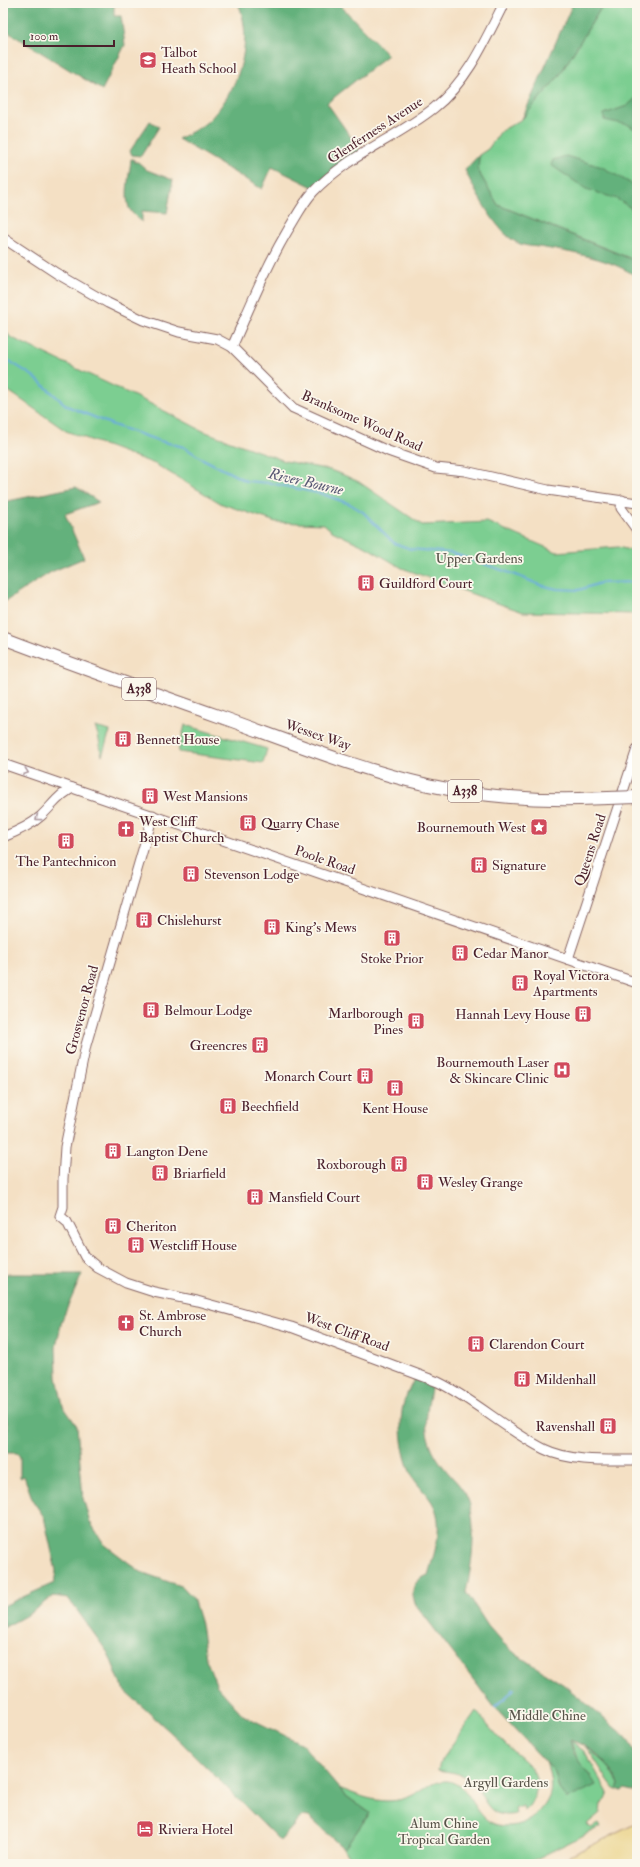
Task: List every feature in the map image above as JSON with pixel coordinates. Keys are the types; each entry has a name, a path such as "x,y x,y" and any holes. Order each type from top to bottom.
{"highway":[{"name":"Wessex Way","path":"3,638 91,672 276,737 369,768 441,788 504,796 578,799 637,797"}],"street":[{"name":"Glenferness Avenue","path":"232,347 262,280 303,205 320,185 353,158 405,128 435,108 454,89 477,55 504,3"},
{"name":"Branksome Wood Road","path":"3,238 56,273 108,303 150,322 179,332 217,339 232,347 293,408 388,451 436,468 465,471 548,490 637,503"},
{"path":"622,500 621,508 637,530"},
{"name":"Queens Road","path":"568,959 637,749"},
{"name":"Poole Road","path":"3,764 637,983"},
{"path":"50,780 57,791 55,803"},
{"path":"3,837 18,831 40,818 55,803 64,791 73,788"},
{"name":"Grosvenor Road","path":"60,1216 63,1208 65,1147 86,1045 153,815"},
{"name":"West Cliff Road","path":"60,1216 66,1222 84,1257 98,1268 126,1283 154,1292 201,1302 291,1327 425,1376 458,1392 486,1413 544,1449 564,1455 584,1458 637,1460"}],"green space":[{"path":"3,3 120,3 120,5 114,5 114,16 121,16 125,45 102,90 3,29"},
{"path":"238,3 338,3 388,55 327,103 362,153 317,189 272,167 262,189 178,139 207,122 218,110 235,82 244,50 245,34 243,18"},
{"path":"573,3 604,3 559,76 522,119"},
{"path":"604,3 637,3 637,261 498,205 478,171 479,155 488,149 501,131 522,119 559,76"},
{"path":"637,97 637,131 629,125 604,120 604,114 627,106"},
{"path":"150,121 159,127 141,156 132,155 130,151"},
{"path":"479,155 478,171 498,205 636,261 637,277 605,261 569,252 524,245 510,238 487,211 465,170"},
{"path":"566,156 602,167 637,187 637,212 617,199 586,189 551,165 553,160"},
{"path":"131,159 134,159 134,162 138,162 147,170 173,180 167,213 142,211 142,222 130,210 127,196"},
{"name":"Upper Gardens","path":"3,327 10,337 149,403 203,431 285,461 330,470 359,482 422,525 487,522 557,552 618,547 637,552 637,614 523,612 402,568 368,548 332,531 324,524 276,522 222,504 155,464 66,431 3,387"},
{"path":"76,487 99,502 65,514 84,558 51,572 3,603 3,502"},
{"path":"185,725 267,749 263,763 178,752"},
{"path":"95,727 110,731 102,756 98,735"},
{"path":"3,1274 82,1274 62,1320 56,1347 57,1377 63,1406 77,1426 83,1498 90,1522 104,1544 141,1572 183,1587 193,1598 201,1624 206,1659 217,1686 243,1715 302,1744 346,1796 370,1813 344,1849 309,1817 302,1816 280,1841 180,1741 123,1689 108,1653 68,1598 53,1596 29,1614 3,1628 3,1606 54,1583 56,1571 44,1517 33,1501 24,1476 20,1478 20,1457 17,1453 3,1453 3,1425 8,1429 3,1399"},
{"name":"Middle Chine","path":"415,1377 432,1384 426,1426 430,1444 442,1465 463,1489 472,1515 472,1556 466,1592 488,1626 503,1643 517,1655 564,1685 626,1737 637,1755 637,1792 624,1789 622,1791 617,1789 619,1784 615,1776 600,1757 579,1743 570,1740 574,1754 596,1785 567,1799 559,1789 555,1772 495,1708 416,1605 413,1595 414,1587 419,1580 428,1575 437,1540 438,1523 437,1514 432,1502 416,1483 411,1474 402,1443 401,1419 403,1407"},
{"name":"Argyll Gardens","path":"476,1711 498,1738 534,1772 537,1784 535,1796 524,1811 523,1806 515,1809 516,1814 505,1815 496,1813 486,1803 478,1789 465,1777 455,1773 438,1770 441,1760"},
{"name":"Alum Chine Tropical Garden","path":"570,1740 585,1752 608,1793 605,1800 601,1804 600,1813 587,1824 591,1828 598,1824 600,1827 526,1864 356,1864 344,1849 370,1813 346,1796 339,1788 367,1798 386,1801 405,1798 435,1783 448,1781 458,1784 465,1791 476,1808 491,1822 502,1826 522,1824 538,1813 545,1805 549,1796 551,1782 546,1762 555,1772 559,1789 591,1776 582,1769"},
{"path":"585,1746 607,1764 619,1784 617,1789 610,1783"}],"sand":[{"path":"637,1823 637,1863 554,1864"}],"waterway":[{"name":"River Bourne","path":"3,357 33,376 67,406 113,425 160,441 184,447 201,458 246,481 270,483 322,494 350,504 363,512 394,543 411,549 452,553 540,585 557,589 579,590 600,583 637,582"},
{"path":"495,1708 514,1689"}],"place":[{"name":"Talbot Heath School","path":"148,60"},
{"name":"Guildford Court","path":"366,583"},
{"name":"Bennett House","path":"123,739"},
{"name":"West Mansions","path":"150,796"},
{"name":"Quarry Chase","path":"248,823"},
{"name":"Bournemouth West","path":"539,827"},
{"name":"West Cliff Baptist Church","path":"126,829"},
{"name":"The Pantechnicon","path":"66,841"},
{"name":"Signature","path":"479,865"},
{"name":"Stevenson Lodge","path":"191,874"},
{"name":"Chislehurst","path":"144,920"},
{"name":"King's Mews","path":"272,927"},
{"name":"Stoke Prior","path":"392,938"},
{"name":"Cedar Manor","path":"460,953"},
{"name":"Royal Victora Apartments","path":"520,983"},
{"name":"Belmour Lodge","path":"151,1010"},
{"name":"Hannah Levy House","path":"583,1014"},
{"name":"Marlborough Pines","path":"416,1021"},
{"name":"Greencres","path":"260,1045"},
{"name":"Bournemouth Laser & Skincare Clinic","path":"562,1070"},
{"name":"Monarch Court","path":"365,1076"},
{"name":"Kent House","path":"395,1088"},
{"name":"Beechfield","path":"228,1106"},
{"name":"Langton Dene","path":"113,1151"},
{"name":"Roxborough","path":"399,1164"},
{"name":"Briarfield","path":"160,1173"},
{"name":"Wesley Grange","path":"425,1182"},
{"name":"Mansfield Court","path":"255,1197"},
{"name":"Cheriton","path":"113,1226"},
{"name":"Westcliff House","path":"136,1245"},
{"name":"St. Ambrose Church","path":"126,1323"},
{"name":"Clarendon Court","path":"476,1344"},
{"name":"Mildenhall","path":"522,1379"},
{"name":"Ravenshall","path":"608,1426"},
{"name":"Riviera Hotel","path":"145,1829"}]}
